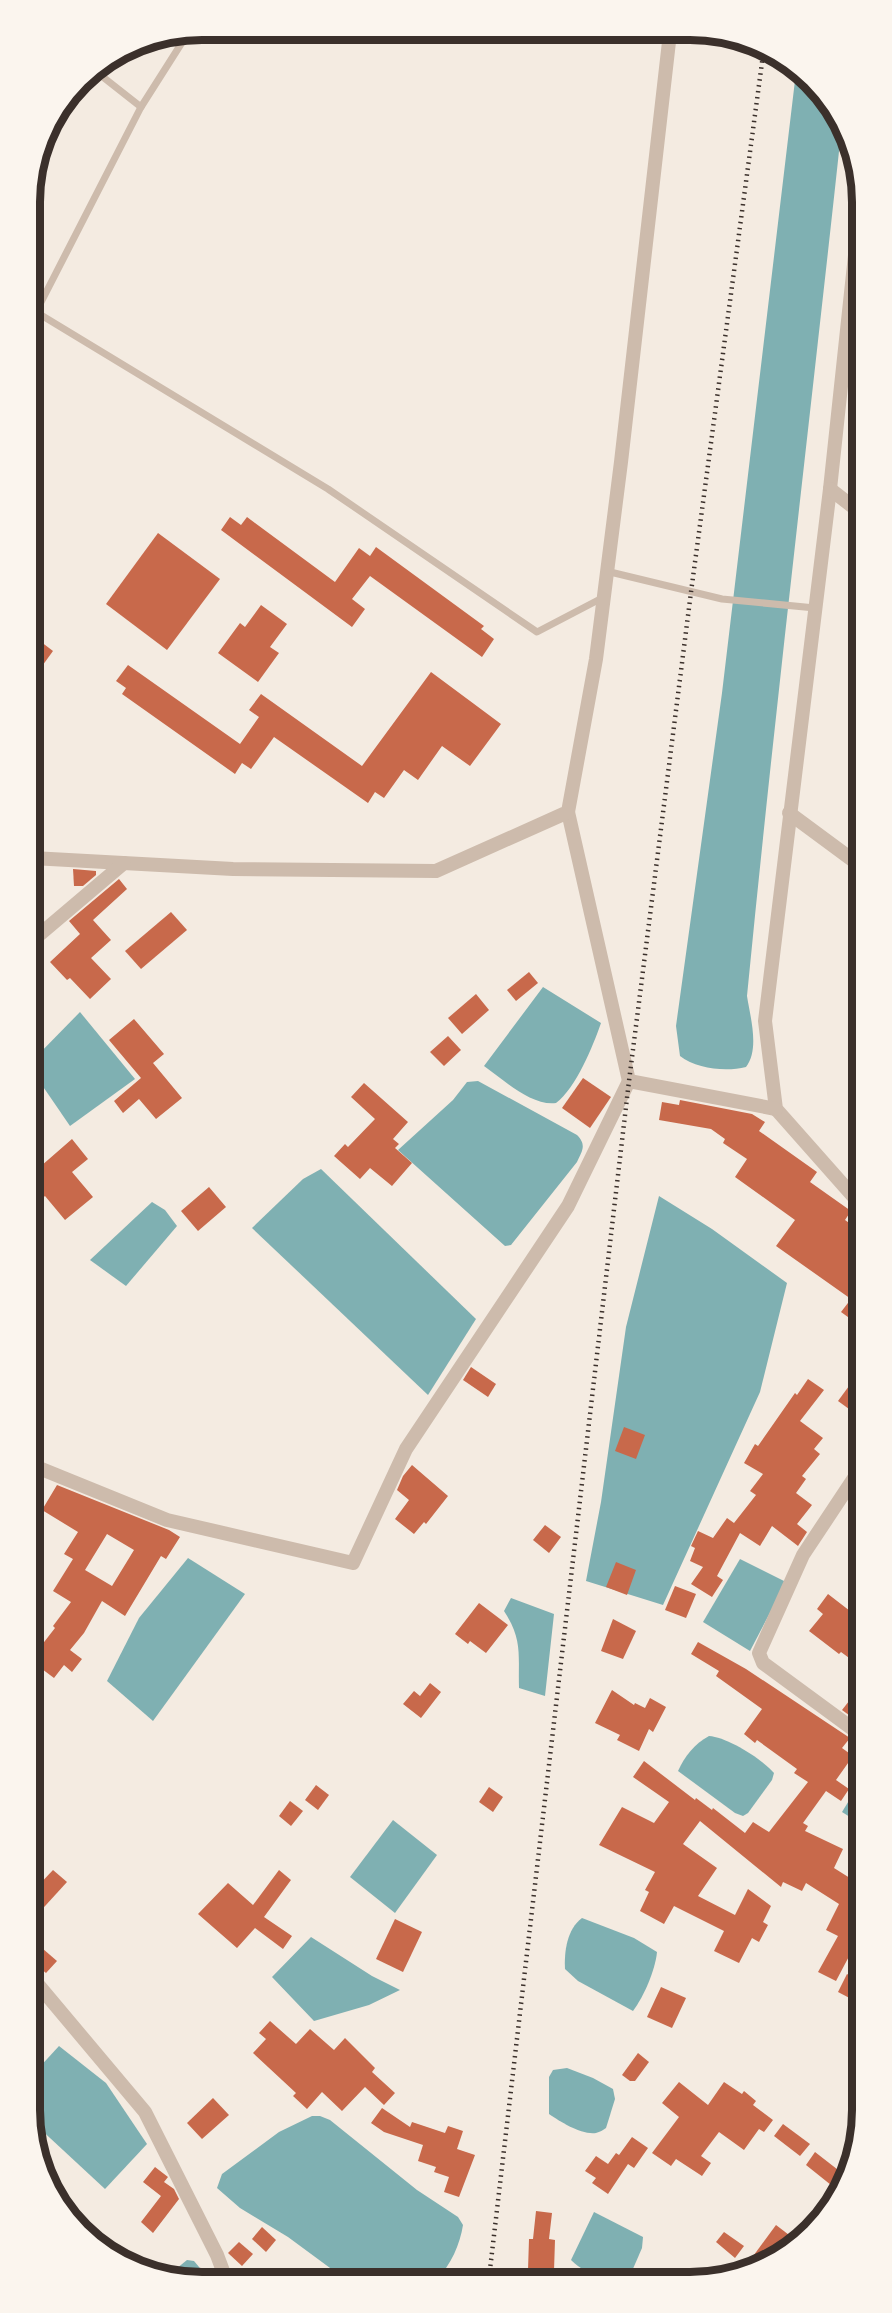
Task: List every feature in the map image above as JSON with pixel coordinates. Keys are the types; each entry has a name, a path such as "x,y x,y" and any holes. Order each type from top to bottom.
{"street":[{"path":"40,1469 167,1520 352,1563 405,1449 568,1206 629,1081 568,812 596,659 669,40"},
{"path":"851,1194 776,1109 765,1021 789,813 809,608 830,489 852,284"},
{"path":"830,489 852,506"},
{"path":"41,858 233,869 436,871 568,812"},
{"path":"789,813 852,859"},
{"path":"41,933 124,863"},
{"path":"629,1081 776,1109"},
{"path":"851,1482 803,1555 759,1653 763,1663 851,1728"},
{"path":"40,1987 145,2112 223,2273"}],"lane":[{"path":"41,302 141,107 182,42"},
{"path":"102,76 141,107"},
{"path":"41,315 328,489 537,632 604,597"},
{"path":"606,571 722,599 809,608"}],"water":[{"path":"795,80 818,104 840,143 747,996 753,1032 752,1051 746,1067 730,1069 703,1067 680,1056 676,1026 722,693"},
{"path":"543,987 601,1023 577,1077 556,1103 547,1103 528,1096 484,1066"},
{"path":"80,1012 135,1079 70,1126 41,1083 41,1052"},
{"path":"478,1081 577,1135 583,1145 577,1162 511,1245 505,1246 398,1150 453,1100 467,1082"},
{"path":"321,1169 476,1319 428,1395 252,1228 303,1179"},
{"path":"659,1196 712,1229 787,1283 760,1392 663,1605 586,1581 601,1502 626,1327"},
{"path":"152,1202 165,1210 177,1226 126,1286 90,1260"},
{"path":"188,1558 245,1594 153,1721 107,1681 139,1618"},
{"path":"740,1559 786,1582 750,1651 703,1622"},
{"path":"511,1598 554,1614 545,1696 519,1688 517,1639 504,1611"},
{"path":"709,1736 725,1740 744,1750 774,1773 772,1780 748,1813 743,1816 735,1813 678,1771 690,1751"},
{"path":"851,1797 851,1818 842,1812"},
{"path":"393,1820 437,1855 395,1913 350,1877"},
{"path":"582,1918 634,1938 657,1952 648,1983 633,2011 578,1981 565,1969 565,1955 570,1934"},
{"path":"311,1937 372,1976 400,1990 369,2005 314,2021 272,1977"},
{"path":"59,2046 106,2083 147,2144 105,2189 42,2131 40,2067"},
{"path":"567,2068 613,2089 615,2099 606,2128 601,2131 590,2133 578,2130 549,2114 549,2077 553,2070"},
{"path":"312,2116 330,2120 417,2190 458,2217 463,2225 460,2239 451,2261 442,2273 337,2273 288,2237 240,2208 217,2188 222,2174 279,2132"},
{"path":"594,2212 643,2237 642,2248 631,2273 590,2273 571,2260"},
{"path":"187,2260 194,2261 204,2273 182,2271 175,2270"}],"building":[{"path":"230,517 241,525 247,517 335,582 359,548 370,556 376,547 484,626 481,629 494,639 482,657 370,576 352,599 365,609 352,627 221,530"},
{"path":"158,533 220,579 167,650 106,604"},
{"path":"261,605 287,624 270,647 279,653 258,682 218,653 240,623 245,627"},
{"path":"41,642 53,651 41,668"},
{"path":"128,665 240,744 259,717 249,710 261,694 362,766 431,672 501,724 470,766 442,746 418,780 404,770 384,798 375,792 368,803 274,737 251,769 242,763 235,774 122,694 126,688 116,681"},
{"path":"73,869 96,871 96,875 83,886 74,886"},
{"path":"119,879 127,889 93,920 111,940 91,958 111,979 90,999 70,978 67,980 50,962 80,934 69,921"},
{"path":"171,912 187,930 141,969 125,951"},
{"path":"529,972 538,983 516,1001 507,990"},
{"path":"476,994 489,1010 462,1034 448,1018"},
{"path":"134,1019 164,1054 153,1063 182,1098 156,1119 139,1099 123,1113 114,1101 141,1078 109,1040"},
{"path":"448,1036 461,1050 444,1066 430,1052"},
{"path":"583,1078 611,1097 590,1128 562,1108"},
{"path":"364,1083 408,1122 393,1139 399,1144 395,1148 412,1163 392,1186 370,1168 360,1179 334,1156 345,1144 348,1147 375,1119 351,1097"},
{"path":"680,1100 752,1114 765,1122 759,1131 817,1172 810,1182 851,1211 845,1220 851,1225 851,1320 841,1312 851,1299 776,1246 795,1220 735,1177 747,1159 723,1143 725,1139 711,1129 659,1120 662,1102 679,1105"},
{"path":"72,1139 88,1159 72,1172 93,1197 65,1220 45,1196 40,1200 40,1166"},
{"path":"209,1187 226,1207 198,1231 181,1211"},
{"path":"471,1367 496,1384 488,1397 463,1380"},
{"path":"808,1379 824,1390 800,1421 823,1438 814,1449 820,1454 802,1476 806,1479 796,1493 812,1505 797,1524 807,1532 798,1546 772,1526 760,1546 740,1533 717,1576 723,1580 712,1597 691,1584 703,1567 690,1561 695,1548 691,1546 698,1531 713,1538 727,1518 734,1523 756,1495 750,1491 763,1474 744,1463 755,1444 758,1446 795,1393 797,1395"},
{"path":"851,1383 851,1411 838,1401"},
{"path":"624,1427 645,1435 636,1459 615,1451"},
{"path":"412,1465 448,1496 426,1524 424,1522 414,1534 395,1519 409,1500 397,1490 403,1476"},
{"path":"57,1485 169,1530 180,1537 166,1559 161,1556 125,1616 102,1601 84,1633 70,1650 82,1659 72,1672 64,1665 54,1678 40,1668 40,1647 71,1602 53,1591 73,1559 64,1554 78,1532 42,1510","holes":["107,1534 134,1550 112,1586 85,1570"]},
{"path":"545,1525 561,1537 549,1553 533,1540"},
{"path":"616,1562 636,1570 627,1595 606,1587"},
{"path":"675,1586 696,1594 686,1618 665,1610"},
{"path":"828,1594 850,1611 851,1609 851,1660 841,1652 839,1654 809,1631 823,1614 817,1609"},
{"path":"479,1603 508,1625 486,1653 470,1641 468,1644 455,1634"},
{"path":"613,1619 636,1631 623,1659 601,1651"},
{"path":"698,1642 746,1669 850,1738 842,1748 851,1755 851,1759 836,1780 849,1789 841,1801 826,1791 803,1823 808,1826 805,1831 843,1849 834,1868 851,1879 851,1952 836,1981 818,1972 838,1936 826,1930 839,1904 806,1883 802,1891 783,1882 781,1887 700,1821 683,1844 717,1868 698,1896 735,1915 748,1889 771,1906 763,1922 768,1925 759,1942 752,1938 739,1963 714,1951 724,1931 674,1906 664,1924 640,1911 649,1892 645,1890 655,1872 599,1845 622,1807 654,1823 669,1802 633,1777 644,1761 695,1800 696,1798 712,1810 713,1808 745,1833 753,1822 769,1832 808,1782 794,1773 797,1769 757,1740 755,1743 744,1734 762,1709 716,1676 719,1671 691,1654"},
{"path":"430,1683 441,1692 421,1718 403,1704 414,1691 420,1696"},
{"path":"612,1690 634,1705 635,1703 645,1708 650,1698 666,1707 653,1732 649,1729 639,1751 617,1740 620,1735 595,1723"},
{"path":"851,1698 851,1717 842,1710"},
{"path":"316,1785 329,1795 318,1810 305,1800"},
{"path":"489,1787 503,1797 493,1812 479,1802"},
{"path":"290,1801 303,1811 291,1826 279,1816"},
{"path":"53,1870 67,1882 40,1911 40,1884"},
{"path":"279,1870 291,1880 264,1917 292,1936 283,1949 255,1928 237,1948 198,1914 228,1883 253,1905"},
{"path":"395,1919 422,1932 403,1972 376,1959"},
{"path":"40,1946 57,1961 46,1973 40,1968"},
{"path":"847,1974 851,1976 851,1999 838,1992"},
{"path":"661,1987 686,1998 672,2028 647,2017"},
{"path":"270,2021 296,2044 310,2029 334,2050 345,2038 375,2068 372,2072 395,2093 384,2105 365,2087 342,2111 322,2092 307,2109 293,2096 296,2093 253,2053 266,2039 259,2033"},
{"path":"638,2053 649,2062 635,2081 630,2081 622,2075"},
{"path":"679,2082 708,2105 724,2082 742,2094 744,2091 756,2101 753,2105 773,2120 764,2132 759,2129 744,2150 719,2132 701,2156 711,2163 702,2176 676,2159 671,2166 652,2153 679,2117 662,2103"},
{"path":"213,2098 229,2115 202,2139 187,2123"},
{"path":"382,2108 410,2127 412,2122 445,2133 448,2126 463,2131 457,2149 475,2155 459,2197 444,2192 449,2177 434,2172 436,2167 418,2161 423,2145 384,2132 371,2123"},
{"path":"783,2124 810,2144 800,2156 774,2136"},
{"path":"632,2137 648,2148 634,2168 628,2164 608,2194 592,2183 596,2178 585,2171 596,2156 608,2164 616,2153 619,2155"},
{"path":"815,2152 839,2171 833,2186 806,2165"},
{"path":"155,2167 168,2177 164,2182 174,2189 179,2199 153,2233 141,2222 161,2196 143,2182"},
{"path":"536,2211 552,2213 549,2239 555,2240 554,2271 528,2270 529,2239 533,2239"},
{"path":"776,2225 791,2236 770,2251 750,2260"},
{"path":"262,2227 276,2240 266,2252 252,2239"},
{"path":"724,2232 744,2246 735,2258 716,2242"},
{"path":"239,2242 253,2254 242,2266 228,2253"}],"railway":[{"path":"490,2273 629,1081 691,592 763,58"}]}
